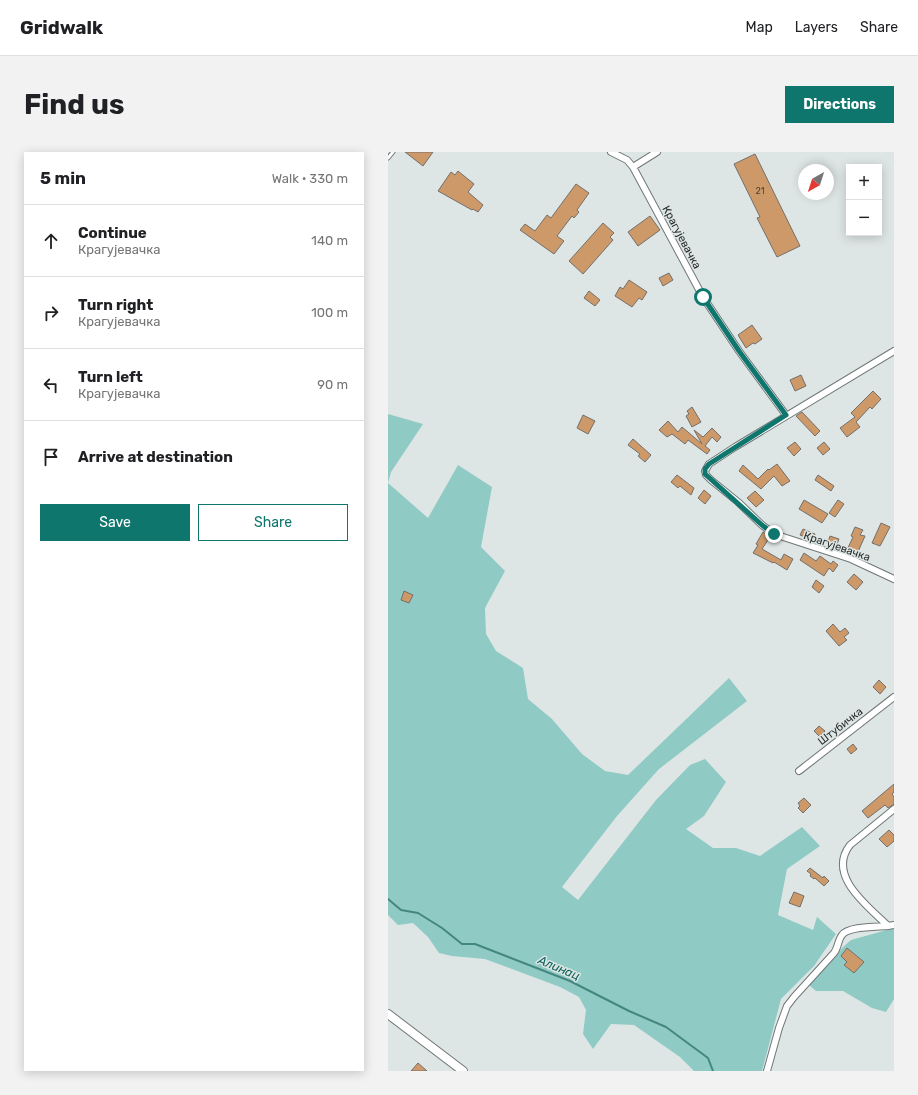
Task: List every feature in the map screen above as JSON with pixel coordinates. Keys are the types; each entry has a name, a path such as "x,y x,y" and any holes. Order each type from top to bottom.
{"main road":[{"path":"388,1014 463,1071"}],"street":[{"name":"Крагујевачка","path":"611,152 627,160 633,167 703,297 739,351 786,415"},
{"path":"633,167 657,152"},
{"name":"Крагујевачка","path":"894,351 786,415 709,464 705,469 706,475 774,534 851,559 894,579"},
{"name":"Штубичка","path":"799,771 894,697"},
{"path":"891,926 851,887 844,872 842,861 845,852 850,845 894,809"},
{"path":"767,1071 787,1006 834,953 838,947 840,937 844,932 891,926"}],"lane":[{"path":"388,158 393,152"}],"shaded area":[{"path":"388,414 423,424 391,472 388,483"},
{"path":"458,465 492,487 481,547 505,571 485,608 486,634 496,651 523,668 528,699 552,719 582,754 605,771 628,775 729,678 747,701 659,769 617,816 562,887 578,900 656,800 690,765 705,759 726,782 704,816 686,829 713,848 736,848 760,856 802,827 820,846 787,869 778,915 813,930 817,917 836,934 814,966 781,999 762,1071 694,1071 680,1057 634,1025 611,1024 593,1049 583,1034 586,1010 579,997 560,987 485,959 452,956 439,953 428,937 413,923 398,925 388,915 388,483 428,518"},
{"path":"894,928 894,999 886,1012 872,1008 843,991 816,991 809,985 851,940"}],"building":[{"path":"405,152 433,152 423,166"},
{"path":"755,154 800,246 777,257 757,218 760,217 734,164"},
{"path":"458,171 474,184 468,192 483,205 478,212 438,191 451,172 455,175"},
{"path":"576,184 589,193 577,210 579,212 574,218 572,216 557,236 564,241 554,254 520,230 525,224 535,231 547,215 551,218"},
{"path":"650,216 660,230 638,246 628,232"},
{"path":"603,223 614,233 610,237 613,240 583,274 569,261"},
{"path":"669,273 673,280 663,286 659,278"},
{"path":"629,280 647,292 642,300 639,298 632,307 615,296 620,287 623,289"},
{"path":"589,291 600,300 595,306 584,298"},
{"path":"752,325 762,339 746,348 738,335"},
{"path":"801,375 806,386 795,391 790,380"},
{"path":"873,391 881,399 872,409 870,407 856,422 860,427 847,437 840,428 855,417 851,413"},
{"path":"692,407 701,422 692,427 686,416 689,414 687,411"},
{"path":"802,412 820,431 815,436 796,416"},
{"path":"583,415 595,421 588,434 577,428"},
{"path":"668,421 678,432 682,427 702,444 694,430 703,437 712,428 721,437 717,442 712,437 705,446 710,450 707,454 688,440 685,444 672,434 667,437 659,430"},
{"path":"633,439 651,455 645,462 638,456 640,454 628,445"},
{"path":"795,442 801,449 794,456 787,448"},
{"path":"824,442 830,449 823,455 817,448"},
{"path":"777,464 790,481 782,486 774,476 761,489 739,471 743,465 758,479 768,469 769,470"},
{"path":"677,475 694,488 691,495 680,486 678,488 671,482"},
{"path":"818,475 834,486 831,491 815,480"},
{"path":"704,490 711,496 705,504 698,498"},
{"path":"755,491 764,500 756,507 747,498"},
{"path":"804,500 828,514 822,523 799,509"},
{"path":"838,500 844,504 835,517 829,513"},
{"path":"881,523 890,527 880,546 872,543"},
{"path":"855,527 863,530 860,535 865,536 857,554 847,550 853,537 851,536"},
{"path":"803,529 815,534 813,540 800,535"},
{"path":"763,532 770,537 762,549 781,560 784,554 793,559 787,570 774,562 773,563 753,553"},
{"path":"830,536 839,539 836,547 827,544"},
{"path":"804,553 816,561 820,556 831,564 833,561 838,565 833,572 829,568 824,576 800,560"},
{"path":"854,574 863,582 856,590 847,582"},
{"path":"816,580 824,586 819,593 812,587"},
{"path":"404,591 413,595 409,603 401,600"},
{"path":"833,624 840,632 845,628 849,633 844,637 847,640 839,646 826,631"},
{"path":"879,680 886,687 880,694 873,687"},
{"path":"819,726 825,731 820,737 814,731"},
{"path":"853,744 857,749 851,754 847,749"},
{"path":"894,784 894,792 892,794 894,797 894,804 888,808 885,805 868,818 862,811"},
{"path":"804,798 811,805 803,813 798,808 800,806 798,803"},
{"path":"889,830 894,835 894,841 887,847 879,839"},
{"path":"810,868 823,878 824,876 829,881 824,886 815,878 814,879 810,876 811,874 807,871"},
{"path":"794,892 804,896 800,907 789,903"},
{"path":"847,948 864,962 854,973 844,965 847,962 841,956"},
{"path":"418,1063 427,1071 411,1071"}],"waterway":[{"name":"Алинац","path":"388,899 401,910 418,913 442,928 462,944 475,944 570,981 629,1011 666,1027 708,1058 713,1071"}],"route":[{"path":"703,297 739,351 786,415 709,464 705,469 705,474 774,534"}]}
